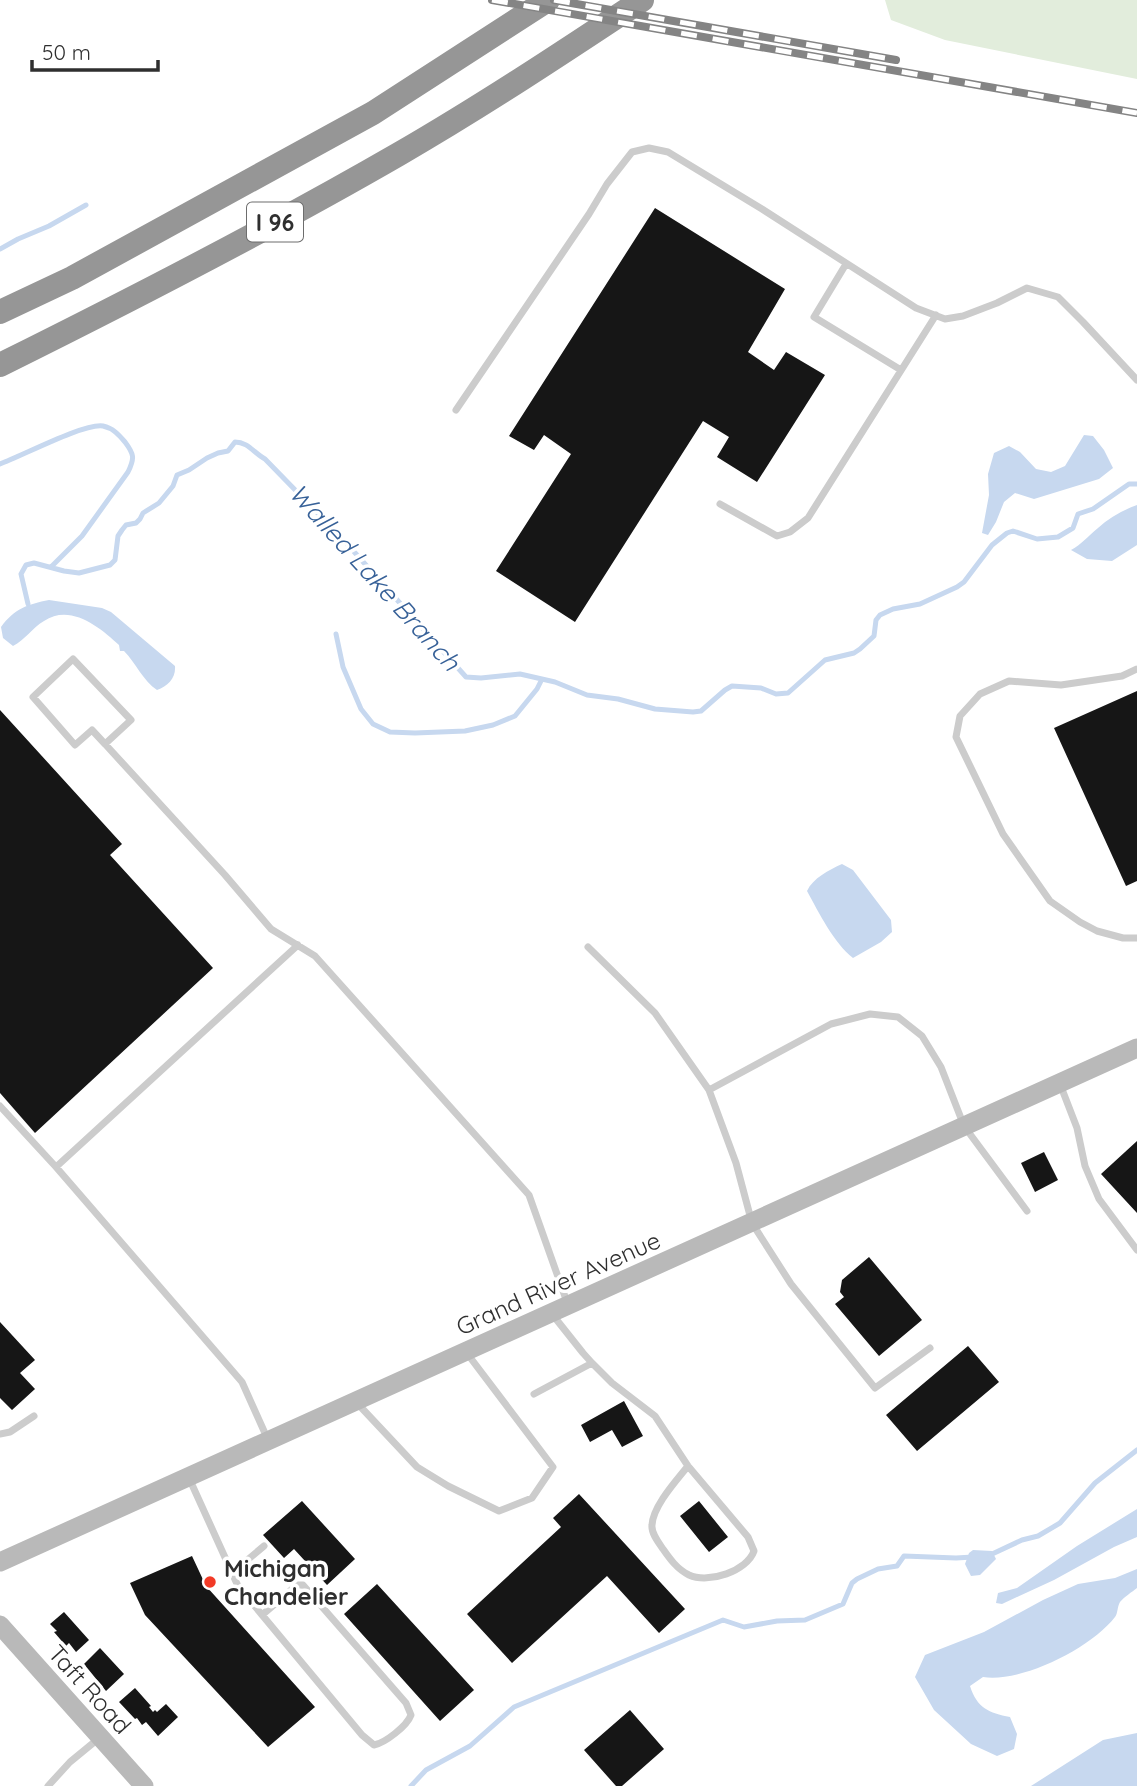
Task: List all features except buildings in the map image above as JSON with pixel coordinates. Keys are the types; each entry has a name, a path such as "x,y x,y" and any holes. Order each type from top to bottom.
{"highway":[{"name":"I 96","path":"0,312 72,278 373,113 548,0"},
{"name":"I 96","path":"0,365 154,287 400,153 542,66 642,0"}],"main road":[{"name":"Grand River Avenue","path":"0,1562 1137,1048"},
{"name":"Taft Road","path":"0,1625 144,1786"}],"lane":[{"path":"456,410 607,184 632,152 649,148 668,152 916,308 945,319 963,316 1027,288 1058,297 1137,380"},
{"path":"846,264 814,317 901,370"},
{"path":"720,504 777,536 790,532 808,518 936,315"},
{"path":"105,744 131,720 73,659 33,698 75,745 92,730 271,929 315,956 529,1195 560,1309 583,1353 612,1383 655,1416 688,1466 752,1544 754,1550 746,1564 729,1573 702,1578 689,1575 674,1564 651,1528 654,1514 688,1466"},
{"path":"1137,669 1122,676 1061,685 1009,681 980,694 960,716 956,737 1003,834 1050,901 1097,931 1123,938 1137,938"},
{"path":"57,1167 298,945"},
{"path":"588,947 655,1013 709,1090 736,1163 752,1223 791,1284 875,1388 930,1348"},
{"path":"709,1090 831,1024 870,1014 898,1017 922,1036 941,1067 964,1126 1027,1211"},
{"path":"1059,1083 1077,1128 1085,1166 1099,1199 1137,1250"},
{"path":"0,1106 57,1167 242,1382 269,1441"},
{"path":"355,1402 417,1467 448,1486 499,1511 532,1498 553,1467 465,1352"},
{"path":"534,1394 592,1363"},
{"path":"0,1434 10,1432 34,1416"},
{"path":"189,1477 238,1586 262,1615 368,1741 374,1745 381,1744 409,1721 411,1715 406,1703 303,1585 298,1585 262,1615"},
{"path":"232,1573 264,1546"},
{"path":"48,1786 70,1762 100,1737"}],"green space":[{"path":"885,0 1137,0 1137,79 945,40 891,20"}],"water":[{"path":"1084,435 1093,436 1113,468 1099,479 1034,499 1015,493 1004,502 988,535 982,533 989,495 988,474 994,453 1009,446 1020,452 1036,469 1051,472 1065,466"},
{"path":"1137,505 1137,545 1112,561 1087,559 1071,550 1102,524"},
{"path":"49,600 102,608 111,612 175,666 173,678 157,690 124,651 120,651 119,645 94,625 74,616 54,616 13,646 3,638 1,627 11,616 28,606"},
{"path":"842,864 853,870 891,920 892,932 881,942 853,958 833,936 807,891 817,878"},
{"path":"1137,1509 1137,1537 1054,1580 1002,1604 996,1603 998,1593 1017,1588"},
{"path":"973,1550 992,1551 996,1559 980,1575 971,1576 965,1564"},
{"path":"1137,1569 1137,1588 1122,1600 1115,1617 1090,1640 1036,1669 1017,1675 983,1677 970,1686 976,1700 985,1708 1010,1717 1017,1734 1014,1749 997,1756 971,1744 934,1710 915,1677 925,1655 984,1632 1078,1584 1115,1578"},
{"path":"1137,1733 1137,1786 1031,1786 1103,1740"}],"waterway":[{"path":"0,249 86,205"},
{"name":"Walled Lake Branch","path":"0,464 94,426 113,430 130,450 132,460 128,472 82,536 51,567"},
{"name":"Walled Lake Branch","path":"28,604 21,574 26,565 34,563 79,573 110,565 115,560 118,536 122,530 126,525 136,523 143,513 159,503 173,486 177,475 207,458 228,451 235,442 240,442 265,459 340,536 466,677 520,674 555,682 587,695 618,699 655,709 693,712 701,711 732,686 761,688 776,694 788,693 825,660 860,649 874,636 876,620 880,615 893,609 920,604 964,582 992,545 1007,533 1013,531 1037,539 1058,537 1073,528 1078,514 1093,509 1129,484 1137,484"},
{"path":"336,634 343,667 361,709 373,724 390,732 465,731 493,725 515,716 542,679"},
{"path":"990,1555 1022,1540 1038,1536 1060,1523 1095,1483 1137,1450"},
{"path":"411,1786 426,1770 470,1746 514,1707 723,1620 744,1627 777,1621 805,1620 843,1604 852,1583 857,1579 878,1569 897,1566 904,1556 973,1557"}],"railway":[{"path":"492,0 1137,113"},
{"path":"554,0 896,60"}],"place":[{"name":"Michigan Chandelier","path":"210,1582"}]}
